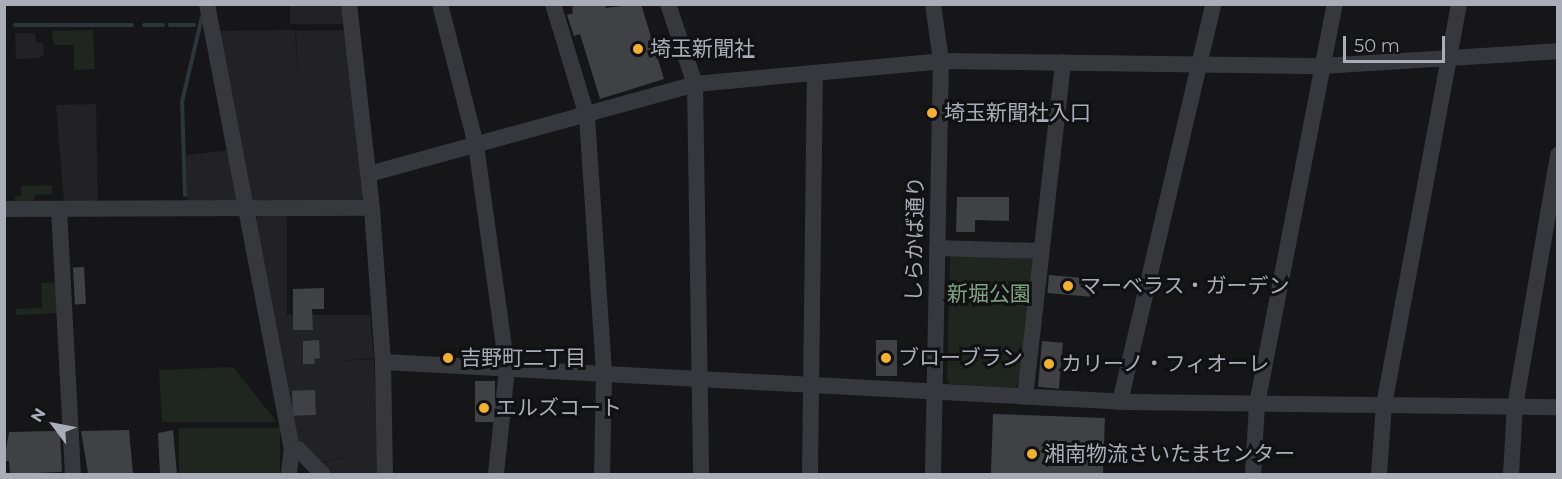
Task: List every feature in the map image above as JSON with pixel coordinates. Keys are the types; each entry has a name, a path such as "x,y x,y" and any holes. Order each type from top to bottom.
{"street":[{"path":"207,4 292,447 289,474"},
{"path":"350,4 372,208 383,362 385,474"},
{"path":"440,4 476,145 507,369 496,474"},
{"path":"553,4 587,116 604,374 602,474"},
{"path":"668,4 695,84 701,474"},
{"name":"しらかば通り","path":"933,4 941,61 933,474"},
{"path":"1120,402 1213,4"},
{"path":"1253,474 1257,404 1335,4"},
{"path":"1379,474 1384,405 1459,4"},
{"path":"369,174 587,116 695,84 941,61 1322,66 1557,51"},
{"path":"1025,398 1063,62"},
{"path":"810,474 815,74"},
{"path":"1511,474 1515,406 1557,155"},
{"path":"4,209 372,208"},
{"path":"59,209 73,474"},
{"path":"937,248 1041,251"},
{"path":"383,362 811,385 935,394 1120,402 1557,407"},
{"path":"292,447 298,449 322,474"}],"shaded area":[{"path":"290,5 344,5 344,24 290,24"},
{"path":"295,30 299,93 296,31 349,30 364,196 359,202 253,202 248,197 217,31"},
{"path":"15,33 35,33 36,43 43,43 44,54 39,58 16,59"},
{"path":"96,104 98,202 64,202 56,105"},
{"path":"230,150 238,198 235,202 187,201 186,155"},
{"path":"287,216 287,315 370,315 374,358 328,362 374,359 379,474 328,474 318,464 354,455 317,463 296,438 255,223 257,217"}],"green space":[{"path":"93,30 95,69 74,70 74,45 54,45 52,31"},
{"path":"52,185 52,194 34,195 34,201 15,202 15,197 21,196 21,186"},
{"name":"新堀公園","path":"950,256 1035,259 1019,383 1015,388 950,384 947,380"},
{"path":"59,282 61,313 16,315 16,309 42,308 41,283"},
{"path":"233,367 277,422 162,422 159,370"},
{"path":"179,428 280,428 280,474 179,474"}],"building":[{"path":"581,4 605,4 606,8 641,4 664,79 600,99 580,34 574,36 567,15 573,13 572,7"},
{"path":"957,197 1009,197 1009,221 975,220 975,232 956,232"},
{"path":"84,267 86,304 75,305 73,268"},
{"name":"マーベラス・ガーデン","path":"1049,275 1092,279 1090,297 1047,293"},
{"path":"324,288 324,309 312,309 313,330 293,330 293,289"},
{"path":"319,340 320,358 314,359 315,364 303,364 303,341"},
{"name":"ブローブラン","path":"876,340 897,340 897,376 876,376"},
{"name":"カリーノ・フィオーレ","path":"1042,341 1063,343 1059,389 1038,387"},
{"name":"エルズコート","path":"475,381 495,381 495,422 475,422"},
{"path":"315,390 316,415 293,416 292,391"},
{"path":"993,414 1105,418 1103,474 991,474"},
{"path":"129,430 133,474 88,473 81,431"},
{"path":"173,430 177,474 160,474 158,433"},
{"path":"54,431 60,433 62,472 10,474 9,461 4,461 9,432"}],"waterway":[{"path":"185,195 182,102 202,17"},
{"path":"15,25 132,25"},
{"path":"144,25 163,25"},
{"path":"170,25 194,25"}],"place":[{"name":"埼玉新聞社","path":"638,49"},
{"name":"埼玉新聞社入口","path":"932,113"},
{"name":"マーベラス・ガーデン","path":"1068,286"},
{"name":"吉野町二丁目","path":"448,358"},
{"name":"ブローブラン","path":"886,358"},
{"name":"カリーノ・フィオーレ","path":"1049,364"},
{"name":"エルズコート","path":"484,408"},
{"name":"湘南物流さいたまセンター","path":"1032,454"}]}
